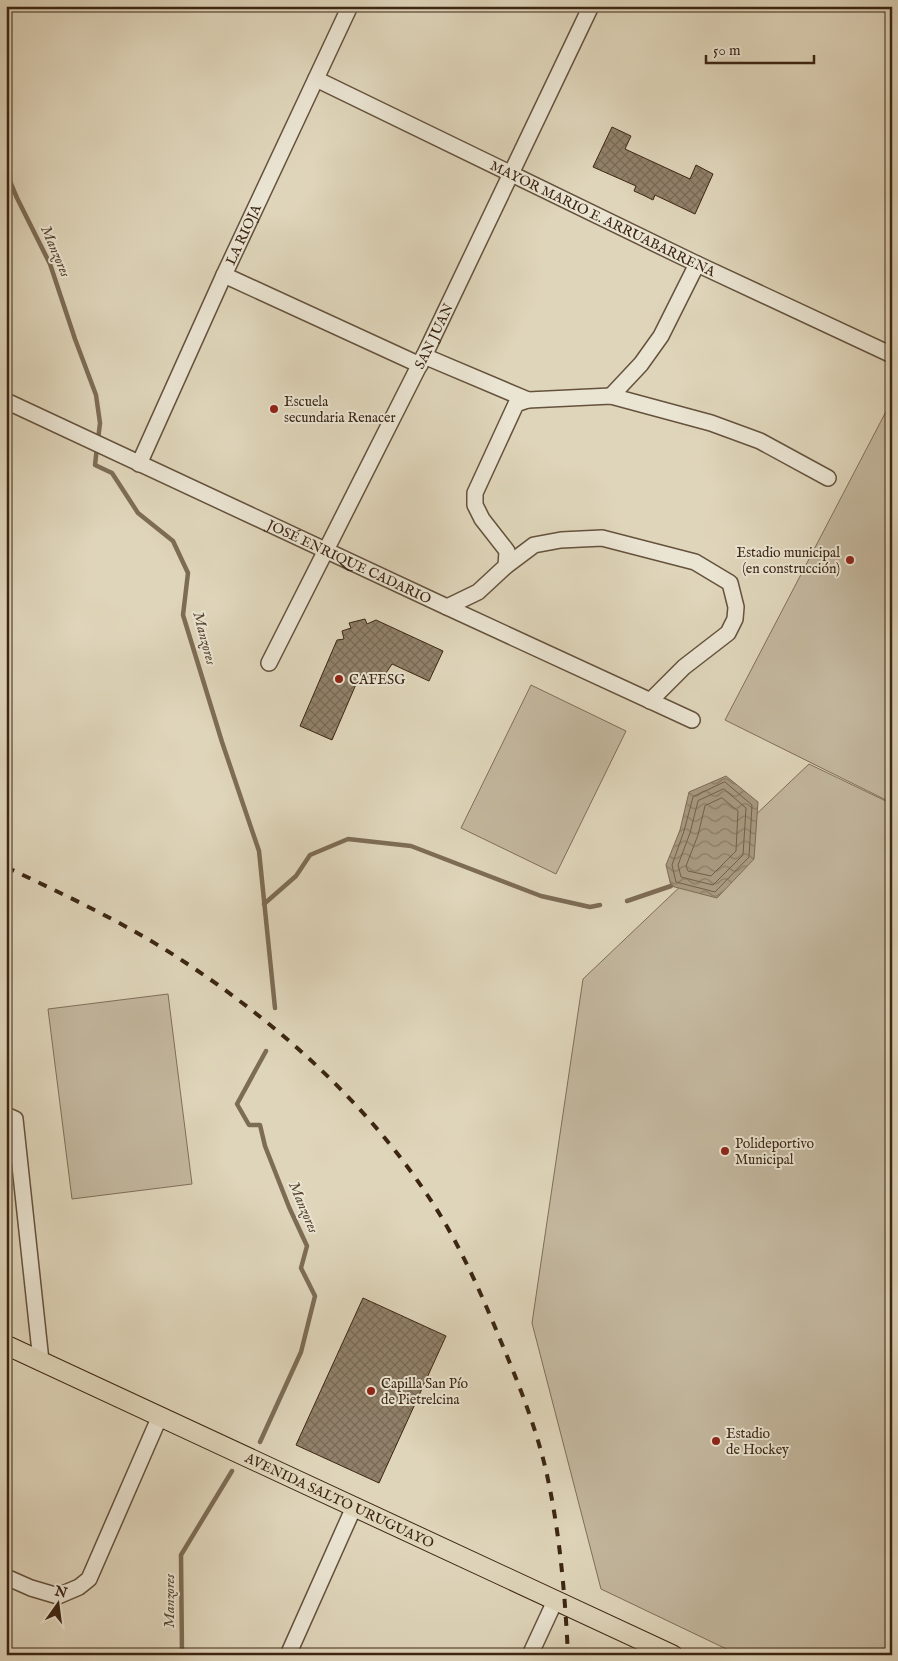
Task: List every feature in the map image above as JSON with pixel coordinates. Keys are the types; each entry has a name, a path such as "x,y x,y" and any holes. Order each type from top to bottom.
{"main road":[{"name":"AVENIDA SALTO URUGUAYO","path":"6,1344 673,1655"}],"street":[{"name":"LA RIOJA","path":"139,464 224,275 350,6"},
{"name":"SAN JUAN","path":"269,663 422,360 512,175 591,6"},
{"name":"MAYOR MARIO E. ARRUABARRENA","path":"316,79 697,264 892,355"},
{"path":"611,396 641,364 661,336 697,264"},
{"path":"224,275 422,360 528,400"},
{"path":"506,566 507,551 482,519 475,505 475,493 516,404 528,400 611,396 711,423 760,442 828,478"},
{"name":"JOSÉ ENRIQUE CADARIO","path":"6,402 692,720"},
{"path":"447,607 478,592 506,566 534,545 560,540 602,538 695,562 730,583 736,607 735,619 728,633 684,667 650,701"},
{"path":"11,1116 41,1361"},
{"path":"6,1577 31,1588 58,1596 79,1586 89,1578 160,1416"},
{"path":"288,1655 354,1507"},
{"path":"530,1655 555,1601"}],"shaded area":[{"name":"Estadio municipal (en construcción)","path":"892,400 892,803 725,720"},
{"path":"531,685 626,731 556,874 461,828"},
{"name":"Polideportivo Municipal","path":"809,764 892,804 892,1655 739,1655 601,1589 532,1323 583,979"},
{"path":"168,994 192,1184 72,1199 48,1009"}],"water":[{"path":"726,776 758,802 754,859 717,898 671,886 666,865 680,830 689,792"}],"building":[{"path":"612,127 631,136 625,149 690,179 696,165 713,174 695,214 655,195 653,200 634,191 636,186 593,167"},
{"name":"CAFESG","path":"365,619 367,624 376,620 443,651 429,681 392,664 384,676 378,679 360,675 332,740 300,726 337,640 344,639 342,631 351,628 349,623"},
{"name":"Capilla San Pío de Pietrelcina","path":"363,1298 446,1336 379,1483 296,1445"}],"waterway":[{"name":"Manzores","path":"6,172 50,264 96,395 100,423 98,440"},
{"name":"Manzores","path":"97,447 95,465 112,473 138,513 173,541 188,573 183,615 222,742 259,851 275,1008"},
{"path":"264,904 296,876 310,855 348,839 411,846 541,896 590,907 600,905"},
{"path":"627,901 671,886"},
{"name":"Manzores","path":"260,1442 301,1352 315,1296 301,1268 307,1246 265,1146 260,1125 249,1125 237,1104 266,1051"},
{"name":"Manzores","path":"182,1655 181,1555 232,1471"}],"railway":[{"path":"6,867 138,933 180,959 250,1009 284,1036 347,1096 403,1161 428,1196 450,1231 469,1268 509,1360 533,1425 547,1475 559,1542 568,1655"}],"place":[{"name":"Escuela secundaria Renacer","path":"274,409"},
{"name":"Estadio municipal (en construcción)","path":"850,560"},
{"name":"CAFESG","path":"339,679"},
{"name":"Polideportivo Municipal","path":"725,1151"},
{"name":"Capilla San Pío de Pietrelcina","path":"371,1391"},
{"name":"Estadio de Hockey","path":"716,1441"}]}
